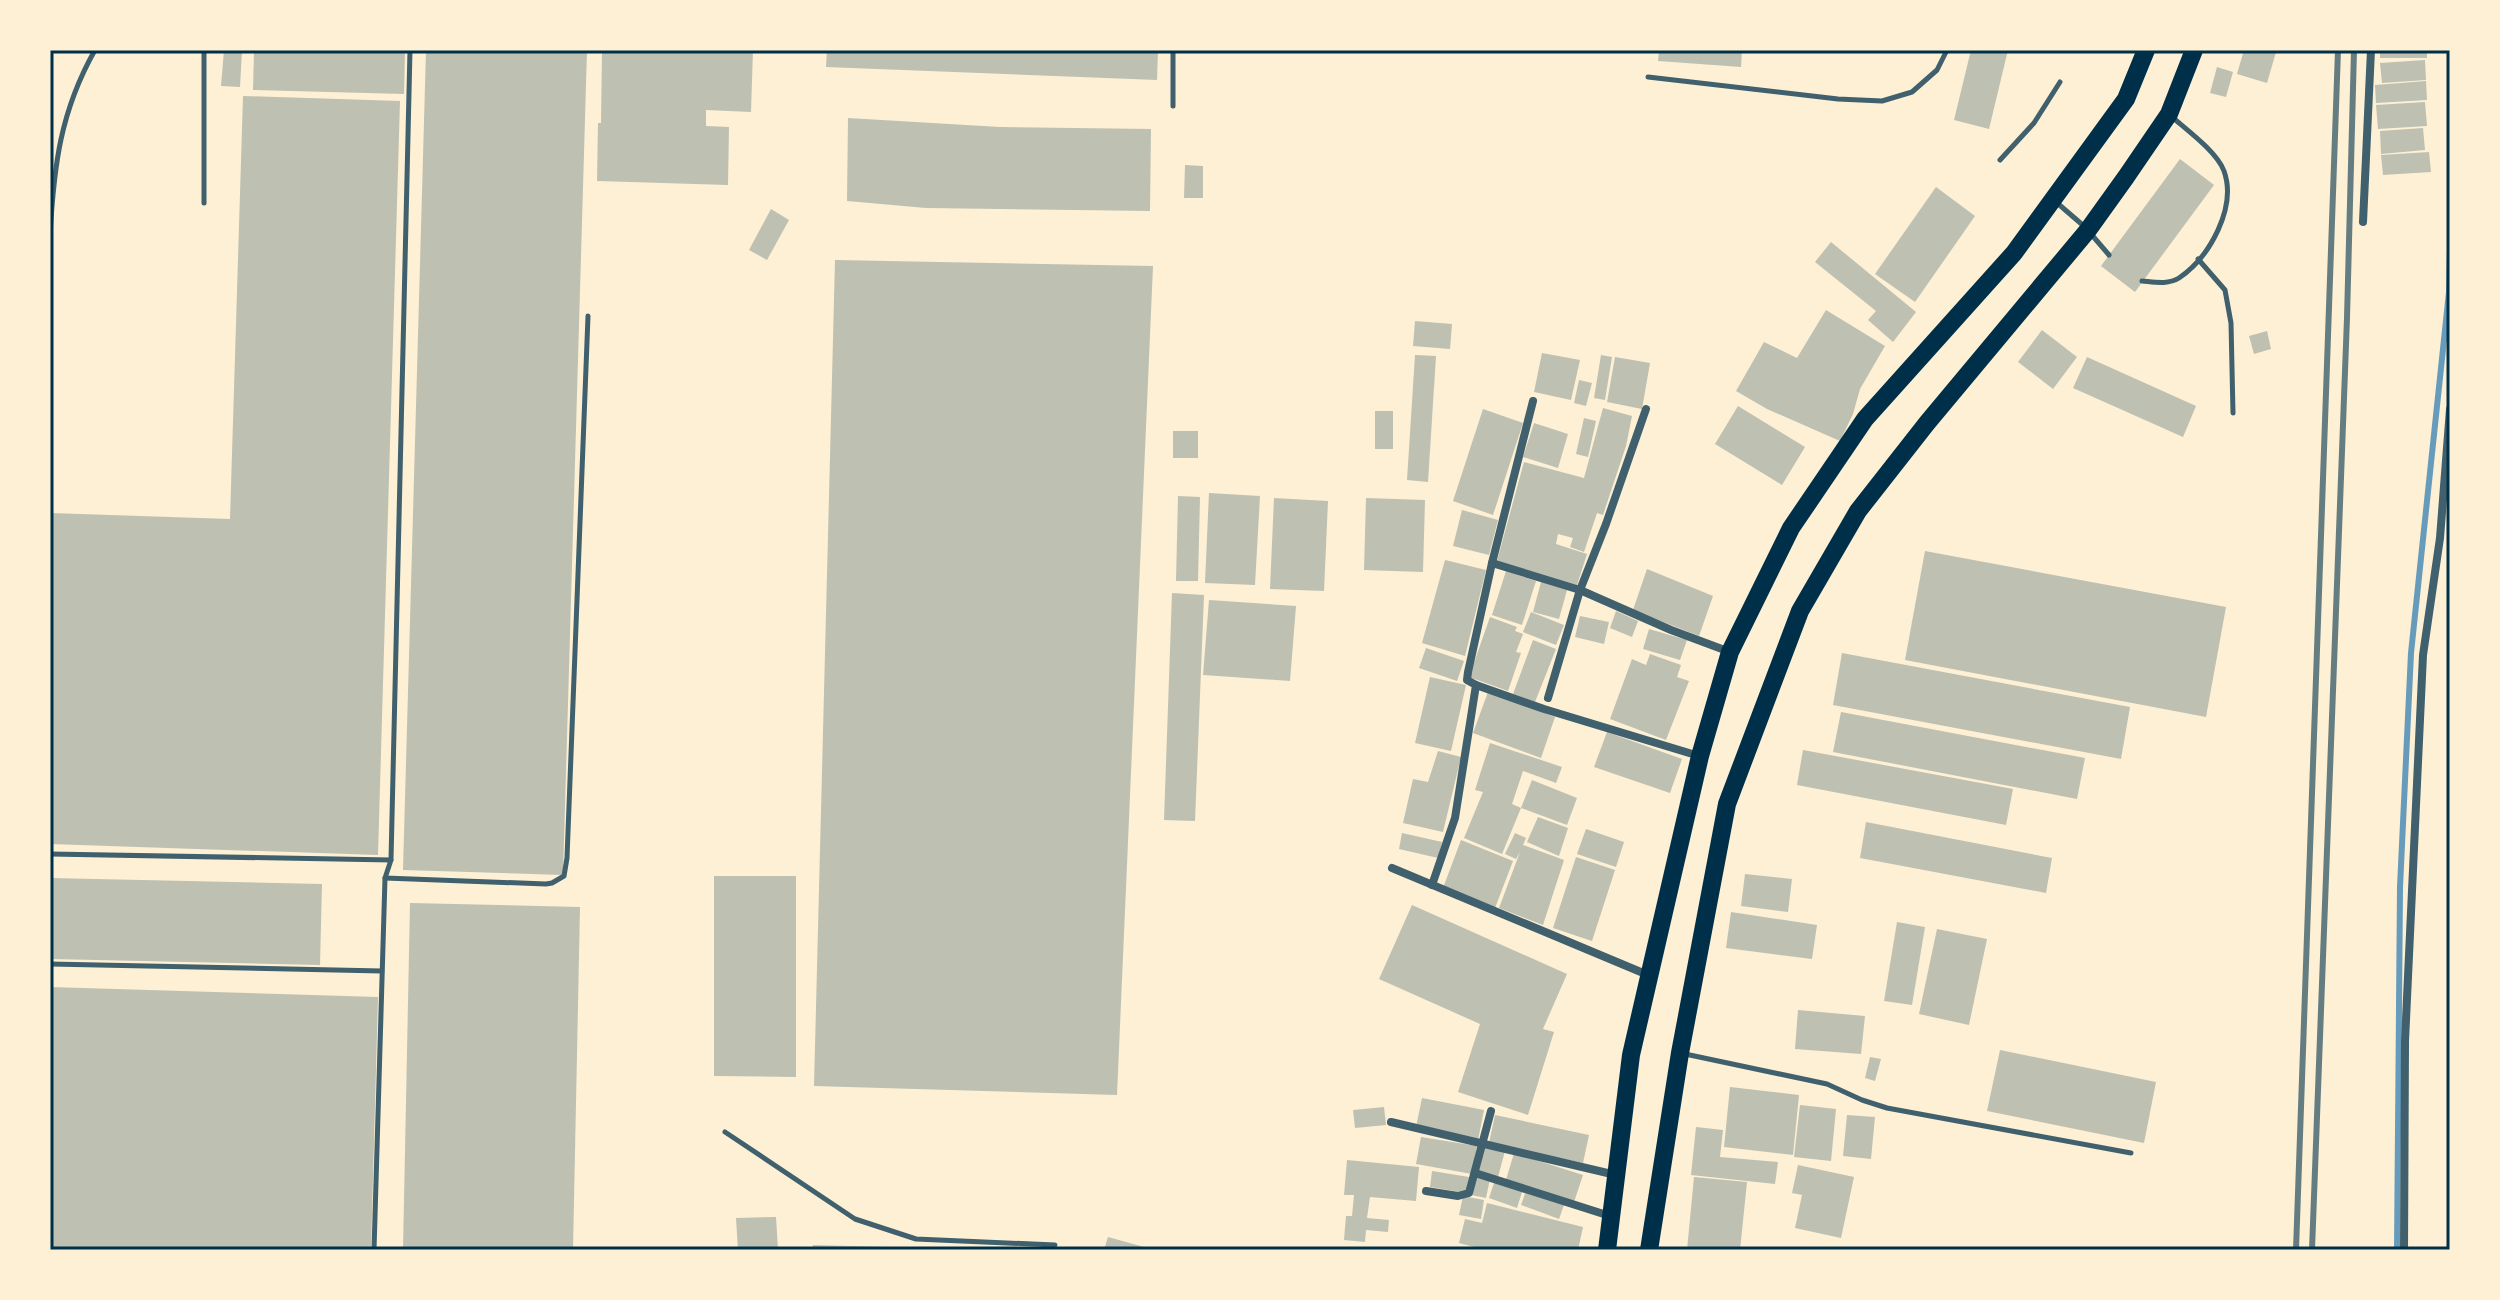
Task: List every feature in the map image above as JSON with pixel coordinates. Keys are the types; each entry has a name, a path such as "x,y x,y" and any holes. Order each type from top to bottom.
{"highway":[{"path":"1607,1250 1631,1055 1700,756 1730,652 1791,528 1865,419 2014,253 2126,99 2146,50"},
{"path":"1649,1250 1680,1053 1727,804 1800,611 1858,511 2088,230 2169,114 2194,50"}],"street":[{"path":"2363,222 2371,50"},
{"path":"1533,401 1492,563 1467,680 1544,709 1700,756"},
{"path":"1548,698 1580,590 1646,409"},
{"path":"2404,1250 2405,1041 2423,655 2440,538 2450,409"},
{"path":"1492,563 1580,590 1659,626 1730,652"},
{"path":"1432,885 1455,818 1476,685"},
{"path":"1392,868 1648,975"},
{"path":"1426,1191 1458,1196 1467,1194 1491,1111"},
{"path":"1391,1122 1617,1175"},
{"path":"1475,1173 1610,1216"}],"lane":[{"path":"50,235 53,181 62,130 84,69 95,50"},
{"path":"204,50 204,203"},
{"path":"374,1250 385,878 391,860 410,50"},
{"path":"1173,50 1173,106"},
{"path":"1648,77 1838,99 1882,101 1912,92 1937,70 1947,50"},
{"path":"2000,160 2034,123 2060,82"},
{"path":"2142,281 2160,283 2177,279 2198,259 2215,237 2225,215 2229,192 2223,167 2198,139 2169,114"},
{"path":"2053,199 2088,230 2109,255"},
{"path":"2198,259 2225,290 2231,323 2233,413"},
{"path":"385,878 546,884 564,876 588,316"},
{"path":"50,854 391,860"},
{"path":"50,964 382,971"},
{"path":"1680,1053 1827,1084 1887,1108 2131,1153"},
{"path":"725,1132 855,1219 916,1239 1055,1245"}],"building":[{"path":"224,50 242,50 240,87 221,86"},
{"path":"254,50 405,50 404,94 253,90"},
{"path":"426,50 587,50 563,875 403,870"},
{"path":"602,50 753,50 751,112 706,110 706,126 729,127 728,185 597,181"},
{"path":"827,50 1158,50 1157,80 826,67"},
{"path":"1659,50 1742,50 1741,67 1658,61"},
{"path":"1971,50 2008,50 1989,129 1954,120"},
{"path":"2244,50 2276,52 2267,83 2237,74"},
{"path":"2380,50 2427,50 2427,58 2380,58"},
{"path":"2425,60 2426,80 2382,83 2380,63"},
{"path":"2217,67 2233,72 2226,97 2210,93"},
{"path":"2426,81 2427,100 2376,103 2375,85"},
{"path":"243,96 400,101 378,855 50,844 50,513 230,519"},
{"path":"2425,102 2427,126 2378,129 2376,105"},
{"path":"848,118 1000,127 1151,129 1150,211 926,208 847,201"},
{"path":"2423,128 2425,150 2381,154 2380,131"},
{"path":"2429,152 2431,172 2383,175 2381,155"},
{"path":"2180,159 2214,185 2135,292 2101,266"},
{"path":"1185,165 1203,166 1203,198 1184,198"},
{"path":"1936,187 1975,216 1915,302 1875,274"},
{"path":"771,209 789,220 767,260 749,250"},
{"path":"1831,242 1916,312 1893,342 1868,320 1876,311 1815,262"},
{"path":"835,260 1153,266 1117,1095 814,1086"},
{"path":"1826,310 1885,346 1860,389 1853,414 1840,441 1767,409 1736,391 1764,342 1797,358"},
{"path":"1415,321 1452,324 1450,349 1413,346"},
{"path":"2042,330 2077,357 2053,389 2018,362"},
{"path":"2267,331 2271,349 2254,354 2249,336"},
{"path":"1542,353 1580,360 1571,400 1534,392"},
{"path":"1415,355 1436,356 1428,482 1407,480"},
{"path":"1601,355 1612,357 1605,400 1594,398"},
{"path":"1615,357 1650,363 1642,409 1607,402"},
{"path":"2087,357 2196,406 2183,437 2073,388"},
{"path":"1579,380 1592,383 1586,406 1574,403"},
{"path":"1738,406 1805,447 1782,485 1715,444"},
{"path":"1603,408 1632,416 1626,446 1603,515 1597,513 1584,552 1570,547 1573,538 1558,534 1556,544 1587,554 1577,585 1497,561 1524,462 1584,478"},
{"path":"1483,409 1523,423 1493,515 1453,501"},
{"path":"1375,411 1393,411 1393,449 1375,449"},
{"path":"1584,418 1596,421 1588,457 1576,454"},
{"path":"1534,423 1568,434 1558,468 1523,457"},
{"path":"1173,431 1198,431 1198,458 1173,458"},
{"path":"1209,493 1260,496 1255,585 1205,583"},
{"path":"1178,496 1200,497 1198,581 1176,581"},
{"path":"1274,498 1328,501 1324,591 1270,589"},
{"path":"1366,498 1425,500 1423,572 1364,570"},
{"path":"1462,510 1498,520 1489,555 1453,546"},
{"path":"1925,551 2226,607 2206,717 1905,660"},
{"path":"1445,560 1486,570 1465,656 1422,643"},
{"path":"1647,569 1713,596 1699,636 1633,610"},
{"path":"1506,571 1536,581 1522,625 1492,615"},
{"path":"1541,582 1567,590 1559,619 1533,612"},
{"path":"1172,593 1204,595 1195,821 1164,820"},
{"path":"1209,600 1296,606 1290,681 1203,675"},
{"path":"1616,611 1638,621 1632,637 1610,628"},
{"path":"1531,612 1564,625 1556,645 1523,632"},
{"path":"1580,616 1609,622 1604,644 1575,637"},
{"path":"1490,617 1517,627 1515,631 1523,634 1516,652 1521,653 1508,691 1469,677"},
{"path":"1649,629 1687,640 1680,660 1643,649"},
{"path":"1533,640 1556,649 1535,702 1513,694"},
{"path":"1426,648 1464,661 1457,681 1419,668"},
{"path":"1842,653 2130,707 2121,759 1833,705"},
{"path":"1650,654 1681,665 1677,677 1689,681 1666,740 1610,719 1632,659 1646,665"},
{"path":"1430,677 1466,685 1451,751 1415,743"},
{"path":"1488,692 1555,717 1541,758 1473,733"},
{"path":"1841,712 2085,758 2077,799 1833,752"},
{"path":"1607,732 1682,759 1670,793 1594,767"},
{"path":"1490,743 1562,767 1556,783 1523,771 1512,804 1521,808 1502,854 1464,838 1483,792 1475,790"},
{"path":"1803,750 2013,789 2006,825 1797,785"},
{"path":"1438,751 1461,757 1443,832 1403,823 1413,779 1428,782"},
{"path":"1532,780 1577,798 1567,825 1521,808"},
{"path":"1538,817 1568,828 1559,856 1527,842"},
{"path":"1866,822 2052,858 2046,893 1860,858"},
{"path":"1586,829 1624,842 1616,867 1577,854"},
{"path":"1402,833 1442,842 1438,858 1399,849"},
{"path":"1515,833 1526,838 1523,845 1564,860 1543,925 1499,908 1520,852 1516,859 1505,854"},
{"path":"1461,840 1513,861 1495,908 1443,888"},
{"path":"1576,857 1615,870 1592,941 1553,928"},
{"path":"1745,874 1792,879 1788,912 1741,906"},
{"path":"714,876 796,876 796,1077 714,1076"},
{"path":"50,878 322,884 320,965 50,959"},
{"path":"410,903 580,907 573,1250 403,1250"},
{"path":"1412,905 1567,974 1543,1029 1554,1032 1528,1115 1458,1092 1480,1024 1379,979"},
{"path":"1731,912 1817,925 1812,959 1726,948"},
{"path":"1897,922 1925,927 1912,1005 1884,1001"},
{"path":"1937,929 1987,939 1969,1025 1919,1014"},
{"path":"50,987 378,997 371,1250 50,1250"},
{"path":"1798,1010 1865,1016 1861,1054 1795,1049"},
{"path":"2000,1050 2156,1082 2144,1143 1987,1111"},
{"path":"1870,1057 1881,1059 1875,1081 1865,1078"},
{"path":"1730,1087 1799,1095 1793,1155 1724,1147"},
{"path":"1422,1098 1484,1110 1478,1140 1416,1127"},
{"path":"1800,1105 1836,1109 1831,1161 1794,1157"},
{"path":"1384,1107 1386,1125 1355,1128 1353,1110"},
{"path":"1495,1115 1589,1135 1583,1163 1489,1143"},
{"path":"1847,1115 1875,1117 1871,1159 1843,1156"},
{"path":"1696,1127 1723,1130 1720,1157 1778,1162 1775,1184 1691,1175"},
{"path":"1421,1137 1477,1146 1472,1174 1416,1164"},
{"path":"1484,1146 1505,1151 1498,1177 1478,1171"},
{"path":"1514,1153 1583,1175 1574,1202 1506,1180"},
{"path":"1347,1160 1419,1167 1416,1201 1370,1197 1367,1218 1389,1220 1388,1232 1366,1230 1365,1242 1344,1240 1346,1216 1352,1216 1354,1195 1344,1195"},
{"path":"1798,1165 1854,1177 1841,1238 1795,1228 1802,1195 1792,1193"},
{"path":"1432,1171 1469,1177 1466,1193 1430,1187"},
{"path":"1476,1175 1490,1179 1486,1198 1471,1195"},
{"path":"1694,1177 1747,1182 1740,1250 1687,1250"},
{"path":"1495,1180 1523,1189 1517,1208 1489,1198"},
{"path":"1526,1191 1564,1205 1559,1219 1521,1205"},
{"path":"1463,1196 1484,1200 1481,1219 1459,1215"},
{"path":"1487,1203 1583,1227 1578,1250 1486,1250 1459,1243 1465,1219 1482,1223"},
{"path":"776,1217 778,1250 738,1250 736,1218"},
{"path":"1108,1237 1144,1247 1144,1250 1104,1250"},
{"path":"813,1245 887,1247 887,1250 812,1250"}],"waterway":[{"path":"2397,1250 2400,887 2411,653 2449,292 2450,249"}],"railway":[{"path":"2296,1250 2338,50"},
{"path":"2312,1250 2354,50"}]}
